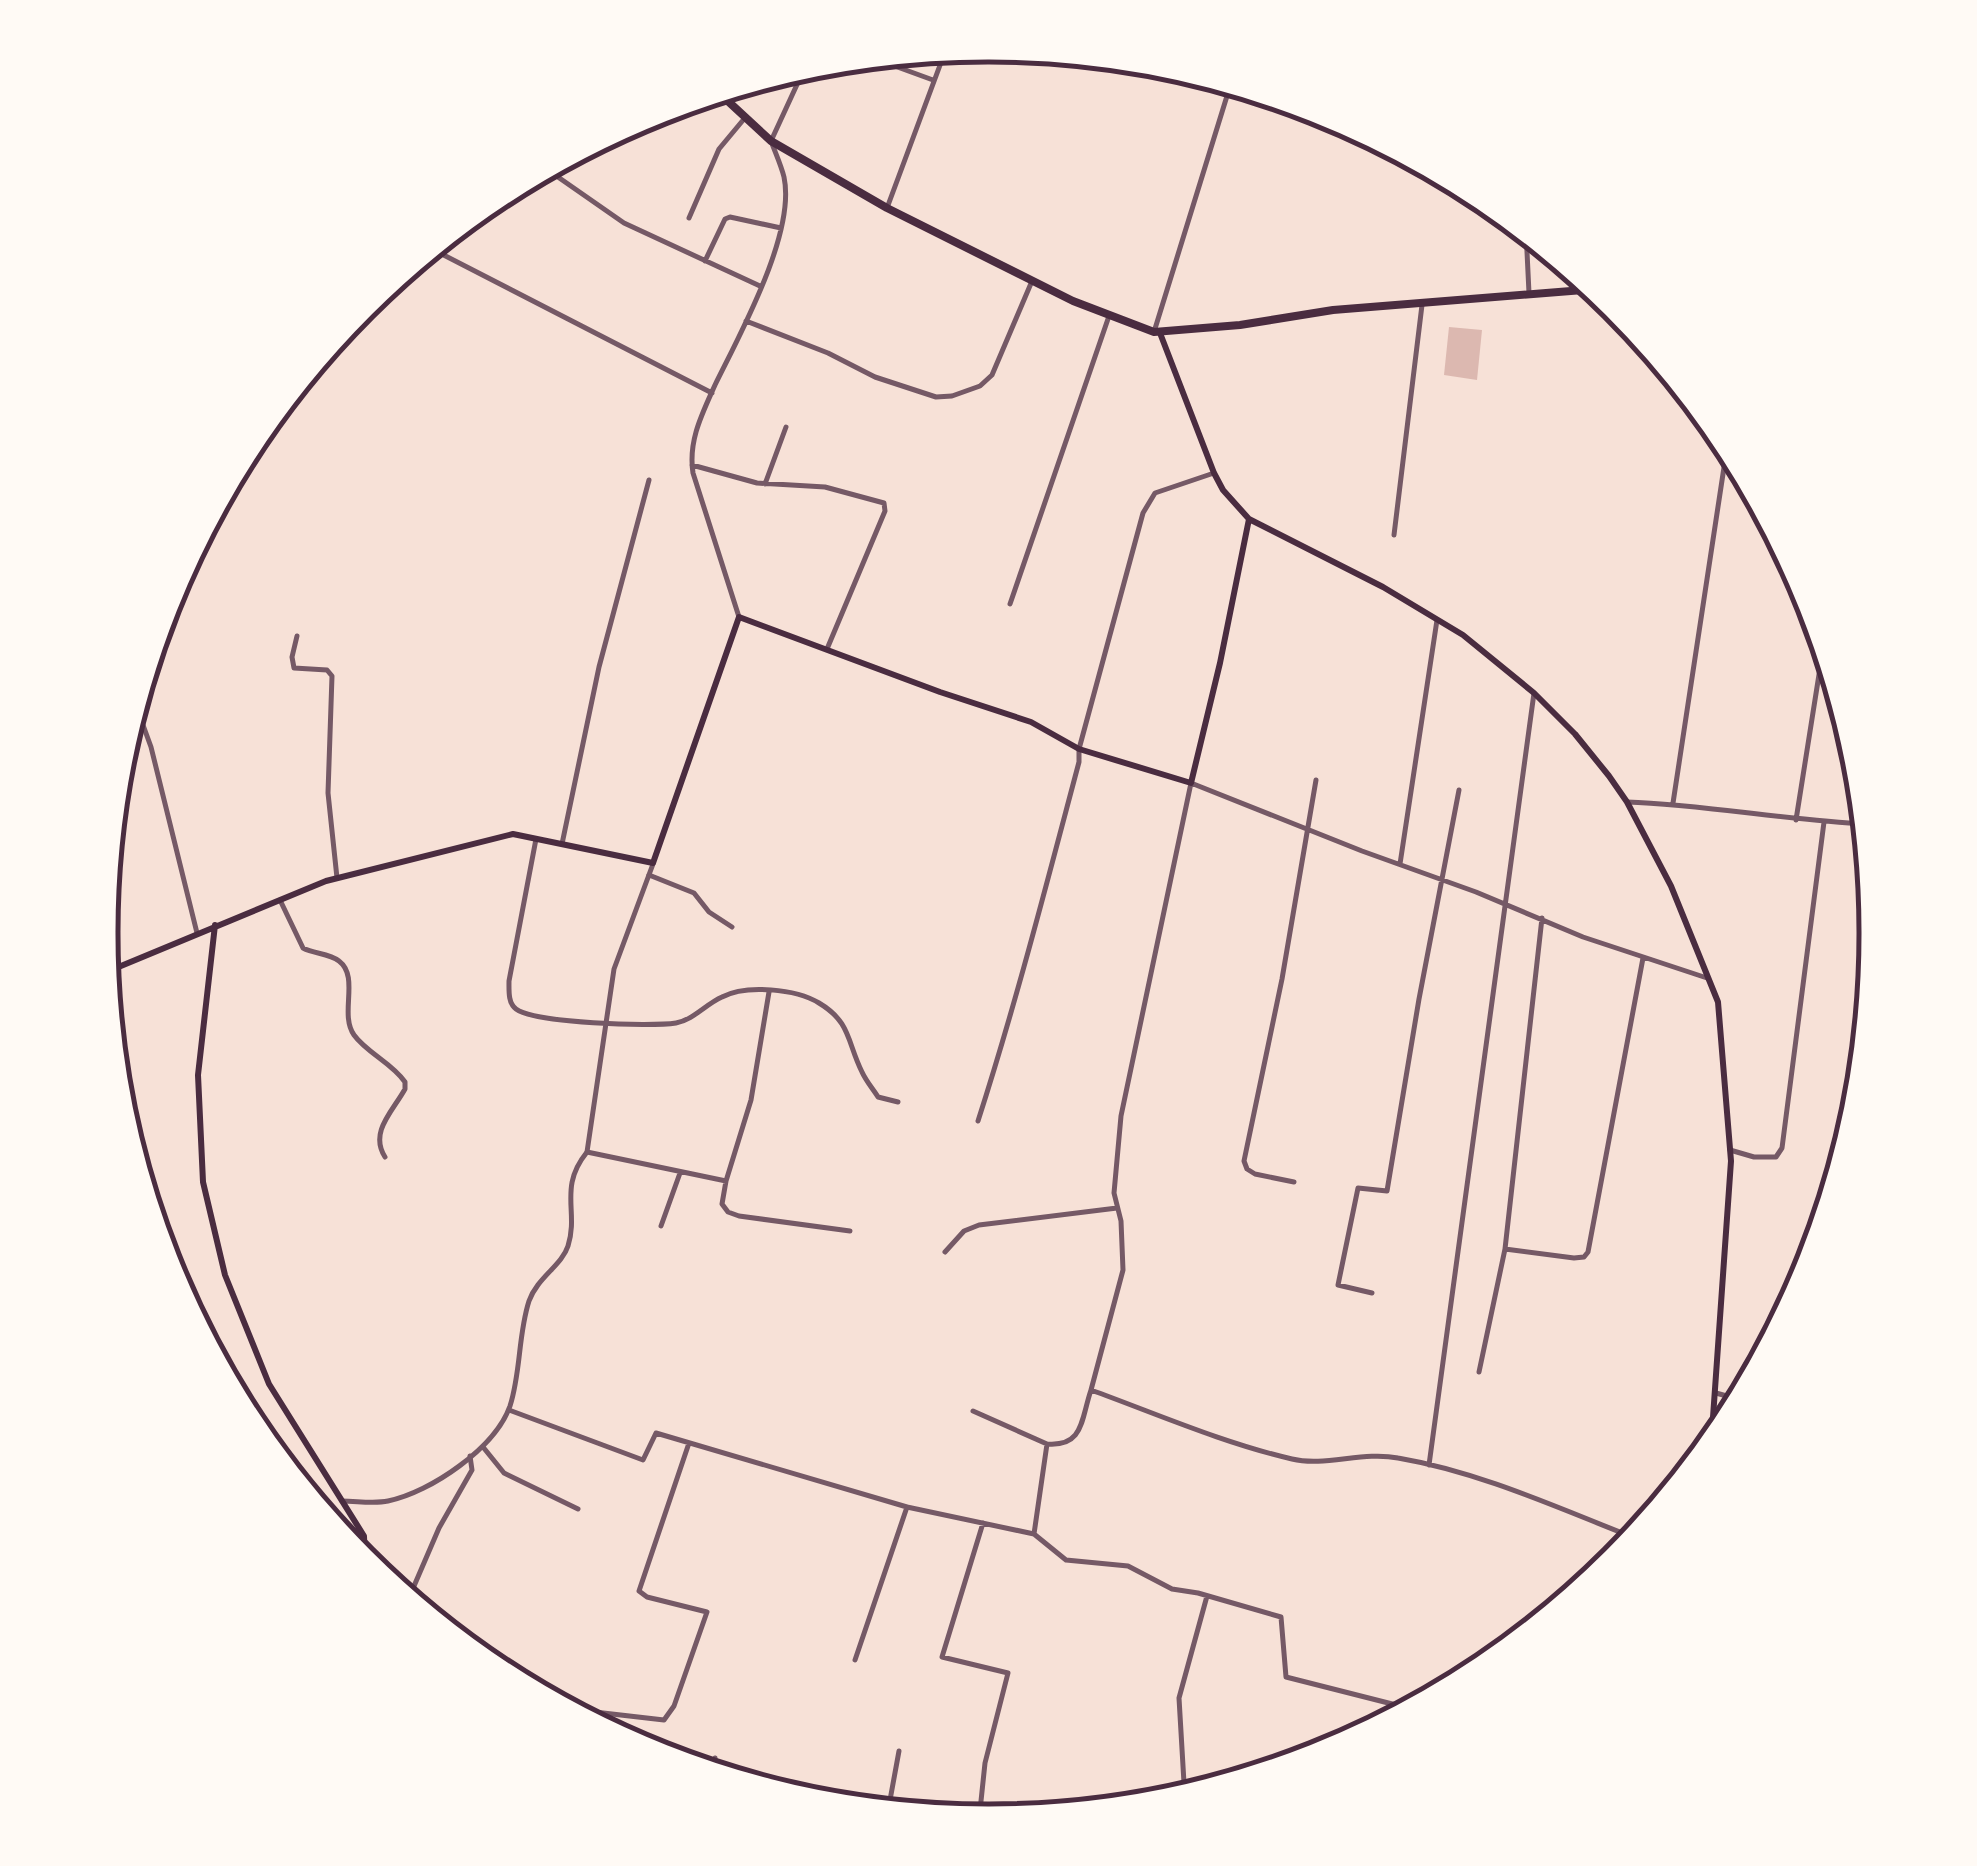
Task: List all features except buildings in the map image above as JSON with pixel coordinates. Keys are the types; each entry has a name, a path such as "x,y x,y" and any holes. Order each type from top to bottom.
{"highway":[{"path":"728,103 771,141 887,208 1032,281 1157,333 1332,310 1575,291"}],"main road":[{"path":"1157,333 1214,473 1223,490 1249,519 1383,587 1462,635 1534,693 1575,734 1627,802 1671,886 1718,1002 1730,1150 1714,1414"},
{"path":"119,966 338,878 513,834 653,863 739,617 1031,722 1079,749 1191,783 1249,519"},
{"path":"216,925 198,1075 203,1182 225,1275 269,1384 364,1539"}],"street":[{"path":"887,208 940,64"},
{"path":"899,67 934,81"},
{"path":"739,617 692,465 692,442 746,321 781,228 784,177 771,141 797,84"},
{"path":"1157,333 1228,96"},
{"path":"689,218 719,148 744,119"},
{"path":"557,177 624,224 760,286"},
{"path":"705,261 725,219 781,228"},
{"path":"1527,249 1529,296"},
{"path":"444,255 712,393"},
{"path":"746,321 904,388 946,398 980,386 992,375 1032,281"},
{"path":"1394,535 1422,305"},
{"path":"1010,604 1110,316"},
{"path":"765,484 786,427"},
{"path":"692,465 765,484 826,486 884,503 886,507 828,650"},
{"path":"1672,803 1724,468"},
{"path":"978,1121 1042,902 1079,749 1147,503 1155,493 1214,473"},
{"path":"562,844 598,666 650,480"},
{"path":"1400,864 1437,620"},
{"path":"297,636 292,657 294,668 328,670 332,676 328,793 338,878"},
{"path":"1796,820 1819,674"},
{"path":"1428,1465 1534,693"},
{"path":"144,727 197,933"},
{"path":"1294,1182 1256,1174 1247,1169 1244,1161 1282,979 1316,780"},
{"path":"973,1411 1048,1444 1064,1446 1073,1440 1091,1390 1124,1270 1114,1193 1121,1116 1191,783 1642,958 1712,980"},
{"path":"1372,1293 1338,1285 1358,1188 1387,1192 1459,790"},
{"path":"1627,802 1672,803 1852,823"},
{"path":"1730,1150 1767,1158 1776,1157 1782,1148 1824,822"},
{"path":"536,838 509,981 512,1004 517,1010 542,1018 651,1025 681,1022 724,995 769,992 816,1001 841,1020 861,1071 878,1098 898,1102"},
{"path":"342,1501 386,1501 423,1489 491,1441 509,1410 527,1306 534,1287 568,1248 571,1184 576,1166 588,1152 614,969 653,863"},
{"path":"649,874 694,893 709,912 732,927"},
{"path":"280,900 303,948 336,958 348,973 349,1026 355,1037 405,1082 405,1089 383,1122 378,1138 385,1157"},
{"path":"1479,1372 1505,1249 1542,918"},
{"path":"1505,1249 1574,1258 1584,1258 1588,1252 1642,958"},
{"path":"769,992 751,1100 722,1204 728,1212 739,1216 850,1230"},
{"path":"588,1152 726,1181"},
{"path":"660,1226 680,1174"},
{"path":"945,1252 964,1231 978,1225 1118,1208"},
{"path":"1091,1390 1298,1461 1370,1455 1460,1472 1620,1532"},
{"path":"1716,1393 1725,1396"},
{"path":"509,1410 643,1460 656,1432 907,1507 1034,1534 1066,1560 1128,1566 1172,1588 1281,1617 1286,1676 1393,1704"},
{"path":"602,1714 664,1720 674,1706 706,1612 639,1592 689,1442"},
{"path":"1034,1534 1048,1444"},
{"path":"483,1447 504,1472 578,1508"},
{"path":"414,1586 439,1528 472,1470 470,1456"},
{"path":"854,1660 907,1507"},
{"path":"981,1804 985,1763 1008,1672 942,1657 983,1523"},
{"path":"1184,1781 1179,1698 1207,1595"},
{"path":"891,1798 900,1751"}],"shaded area":[{"path":"1449,327 1482,330 1477,380 1444,375"}]}
